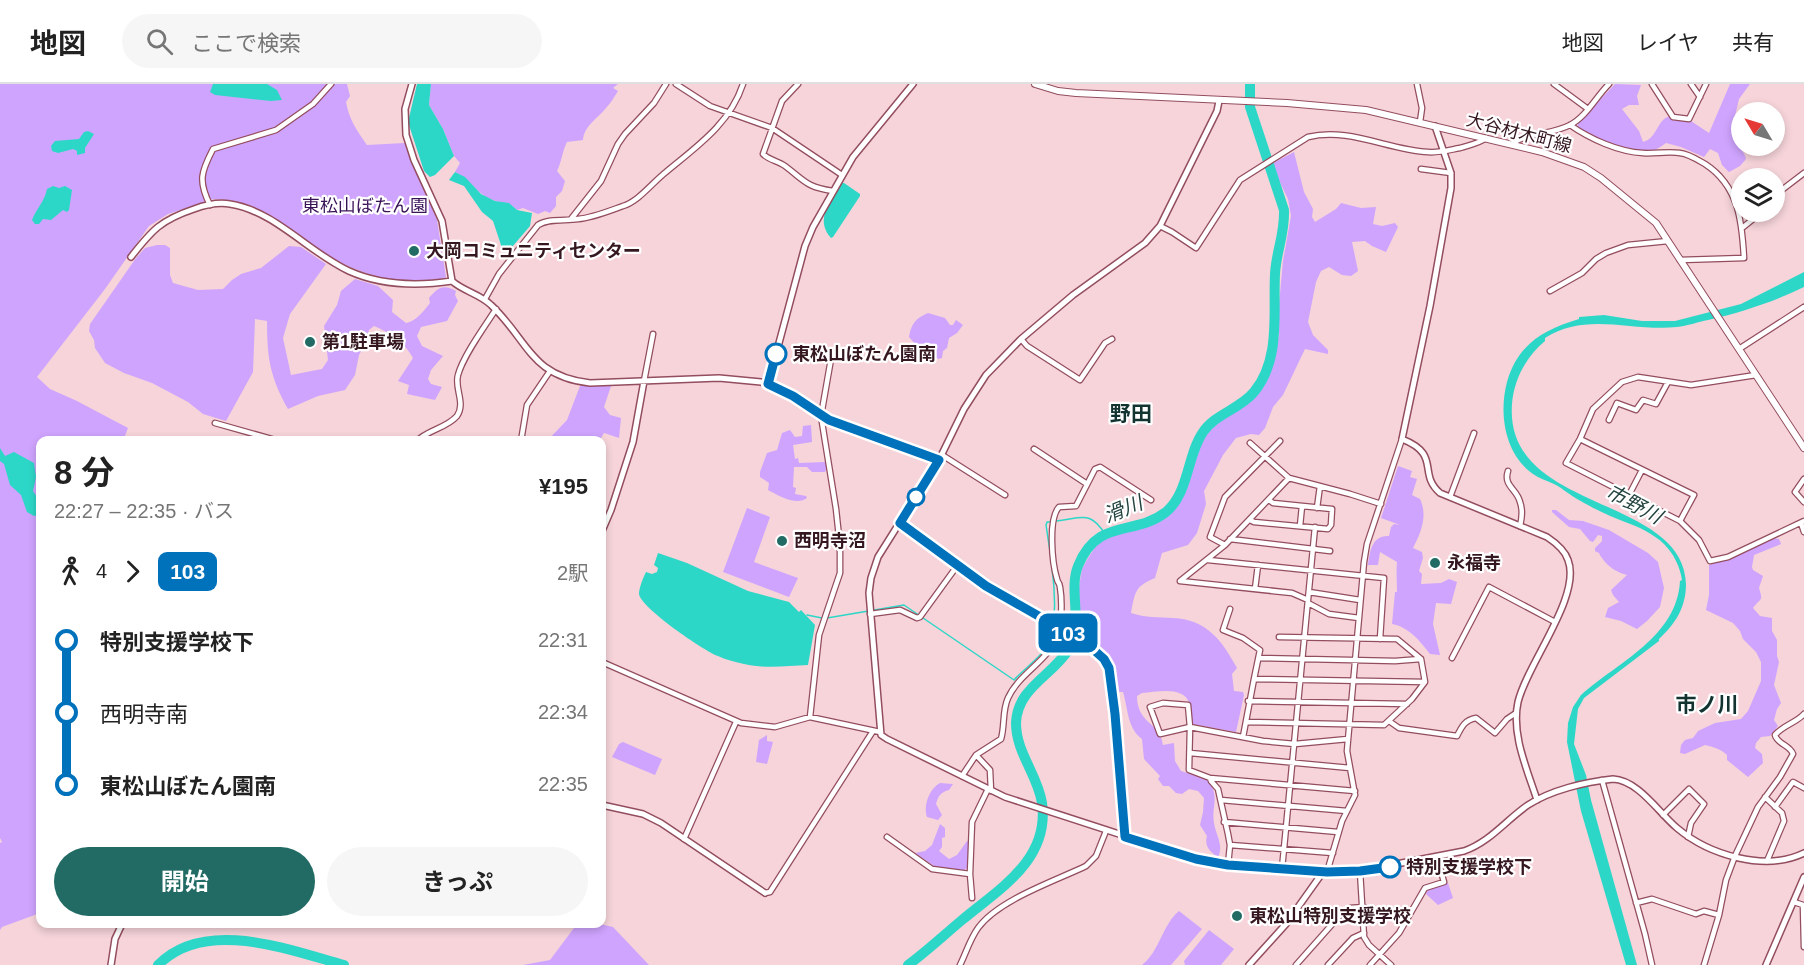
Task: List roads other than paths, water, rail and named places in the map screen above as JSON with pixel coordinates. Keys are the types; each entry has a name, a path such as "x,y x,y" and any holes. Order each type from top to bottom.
{"main road":[{"path":"1035,84 1058,91 1076,93 1219,101"},
{"name":"大谷材木町線","path":"1219,101 1366,110 1511,144 1560,157 1584,167 1656,223 1739,349"},
{"path":"1739,349 1804,448"}],"street":[{"path":"210,205 201,179 213,149 276,130 313,104 331,84"},
{"path":"412,84 405,109 406,135 414,160 442,220 452,281"},
{"path":"571,219 601,182 625,134 654,103 666,84"},
{"path":"676,84 710,106 729,115 772,128 842,175"},
{"path":"484,299 499,274 538,225 545,221 577,220 631,203 667,171 693,152 729,115 743,84"},
{"path":"798,84 782,101 763,152 766,157 786,167 812,187 833,191"},
{"path":"768,384 805,246 853,157 913,84"},
{"path":"1417,84 1422,108 1420,122"},
{"path":"1554,84 1588,109"},
{"path":"1511,144 1526,136 1570,125 1588,109 1609,84"},
{"path":"1652,84 1673,117 1689,119 1706,84"},
{"path":"1691,84 1700,97"},
{"path":"880,732 870,614 870,585 878,557 940,458 976,389 997,362 1073,296 1144,243 1160,226 1217,111 1219,101"},
{"path":"1570,125 1584,134 1630,153 1678,153 1698,160 1710,167 1725,182 1739,212 1744,258 1680,260"},
{"path":"1249,965 1286,924 1325,872 1338,832 1353,801 1355,790 1347,758 1348,739 1367,544 1402,439 1451,188 1451,173 1435,126"},
{"path":"1160,226 1196,248 1240,180 1304,139 1320,135 1357,138 1425,152 1444,151 1475,144 1486,138"},
{"path":"1421,169 1451,173"},
{"path":"1785,188 1804,173"},
{"path":"131,257 152,230 180,213 210,205 229,203 250,210 276,224 333,262 369,278 418,284 452,281 484,299 496,309 539,363 569,380 590,383 719,378 752,380 768,384 793,396 821,416 837,424 940,458 1005,495"},
{"path":"1742,228 1752,222"},
{"path":"1550,291 1582,273 1606,253 1634,244 1668,241"},
{"path":"1739,349 1804,307"},
{"path":"423,436 454,419 459,413 461,405 457,376 478,336 496,309"},
{"path":"606,516 633,442 652,334"},
{"path":"1021,339 1027,346 1080,380 1105,343 1112,339"},
{"path":"810,717 819,634 840,573 836,509 821,416 831,359"},
{"path":"522,436 527,405 550,371"},
{"path":"1756,375 1691,385 1638,378 1622,382 1593,409 1566,463 1680,521 1699,540 1710,561 1728,557 1802,522 1804,532"},
{"path":"1608,420 1617,403 1635,410 1643,400 1656,404 1668,382"},
{"path":"215,423 261,436"},
{"path":"1450,497 1474,433"},
{"path":"1402,439 1423,452 1428,460 1433,485 1440,493 1547,537 1558,545 1568,559 1571,576 1569,586 1555,622 1524,685 1516,713 1517,733 1537,800"},
{"path":"1580,439 1694,495 1680,521"},
{"path":"1225,544 1210,537 1225,496 1280,441"},
{"path":"1250,443 1289,478 1381,504"},
{"path":"1034,449 1087,484"},
{"path":"962,776 976,755 1001,739 1004,708 1008,698 1017,684 1046,655 1061,629 1060,586 1052,539 1053,520 1059,507 1076,506 1095,469 1100,467 1151,500"},
{"path":"1629,495 1642,470"},
{"path":"1508,471 1506,480 1520,500 1522,514 1520,526"},
{"path":"1289,478 1225,544 1180,581 1292,592 1329,614 1359,618"},
{"path":"1804,479 1795,492 1804,502"},
{"path":"1317,508 1320,486"},
{"path":"1250,520 1328,529 1331,525 1332,509 1269,500"},
{"path":"1300,526 1302,506"},
{"path":"900,523 957,566 1000,594 1086,643 1104,659 1109,668 1115,714 1125,837"},
{"path":"1282,869 1315,527"},
{"path":"1230,539 1330,551"},
{"path":"1208,560 1384,578 1380,639"},
{"path":"1255,589 1258,565"},
{"path":"870,614 900,610 916,618 920,617 957,566"},
{"path":"1452,658 1489,587 1555,622"},
{"path":"1309,592 1360,600"},
{"path":"1230,609 1223,630 1243,638 1260,650 1248,701 1243,737"},
{"path":"1246,722 1384,725 1407,704 1425,682 1421,659 1397,639 1279,637"},
{"path":"1259,658 1395,661 1421,659"},
{"path":"606,664 736,722 776,727 810,717 880,732 887,739 989,790 1030,806 1196,859 1228,865 1325,872 1360,871 1464,851 1480,845 1537,800 1565,790 1612,779 1627,781 1688,837 1708,848 1735,856 1767,861 1804,854"},
{"path":"1254,679 1425,682"},
{"path":"1248,701 1407,704"},
{"path":"1348,739 1295,744 1190,727 1160,734 1150,706 1163,703 1188,705 1190,727 1190,770 1210,778 1355,790"},
{"path":"1389,721 1399,728 1457,736 1463,723 1473,718 1495,733 1507,719 1516,713"},
{"path":"1704,965 1719,915 1726,880 1735,856 1758,807 1793,754 1792,750 1775,735 1781,728 1797,721 1804,714"},
{"path":"684,839 736,722"},
{"path":"606,806 643,814 661,823 765,893 770,891 873,731"},
{"path":"1190,753 1350,768"},
{"path":"972,898 970,874 972,822 989,790 990,770 976,755"},
{"path":"1210,778 1218,789 1221,800 1230,845 1228,865"},
{"path":"1602,780 1652,965"},
{"path":"1775,807 1793,782 1804,788"},
{"path":"1663,815 1689,789 1704,804 1691,823 1688,837"},
{"path":"1765,797 1782,813 1784,820 1767,861"},
{"path":"1221,800 1347,811"},
{"path":"1224,822 1338,832"},
{"path":"960,965 981,924 1005,904 1086,866 1096,856 1106,831"},
{"path":"886,837 932,869 970,874"},
{"path":"1230,845 1333,853"},
{"path":"1370,965 1399,933 1425,888 1444,882 1437,857"},
{"path":"1360,871 1366,941 1391,965"},
{"path":"1766,965 1804,877"},
{"path":"1636,903 1652,899 1696,914 1704,911 1719,915"},
{"path":"1794,902 1803,906 1804,947"},
{"path":"1296,965 1343,912 1350,908 1364,907"},
{"path":"111,965 115,939 120,928"},
{"path":"1328,965 1353,938 1364,933"}],"water":[{"path":"213,84 267,84 277,90 282,100 271,101 215,95 210,92"},
{"path":"417,84 431,84 429,105 443,129 454,156 430,177 424,171 408,122"},
{"path":"84,132 94,134 85,148 85,153 77,155 77,151 73,149 58,153 52,151 51,146 55,141 79,139"},
{"path":"455,172 465,177 481,194 495,201 509,203 517,210 532,213 530,226 507,253 502,248 493,221 482,212 464,186 449,180"},
{"path":"841,183 860,196 831,238 826,231 824,217"},
{"path":"53,186 59,188 65,186 72,190 69,210 67,212 63,210 51,220 43,219 39,224 35,224 32,220 47,189"},
{"path":"1804,272 1804,287 1745,310 1689,325 1660,328 1593,324 1561,330 1545,338 1522,369 1515,386 1512,404 1517,439 1535,465 1563,485 1628,516 1656,533 1677,555 1686,584 1682,608 1659,641 1584,698 1578,709 1574,744 1586,775 1637,965 1626,965 1581,811 1567,742 1568,723 1573,707 1581,695 1643,647 1657,633 1668,618 1676,601 1682,580 1681,575 1671,552 1655,537 1586,504 1557,485 1529,471 1514,452 1506,430 1504,406 1507,382 1525,348 1543,334 1579,319 1579,317 1604,315 1642,321 1675,321 1741,304"},
{"path":"0,448 5,456 14,452 34,463 36,477 33,491 36,496 36,516 27,512 21,495 10,485 4,464 0,461"},
{"name":"西明寺沼","path":"658,553 687,563 748,591 789,602 799,612 801,610 815,625 808,665 776,667 744,664 721,657 687,638 650,609 639,594 646,572 652,574 657,572 658,568 654,565"}],"waterway":[{"name":"滑川","path":"908,965 1006,884 1030,857 1038,841 1042,823 1042,803 1023,754 1016,723 1022,700 1062,658 1073,640 1076,619 1075,576 1086,551 1096,540 1106,534 1142,524 1166,512 1179,495 1203,432 1214,421 1248,398 1263,379 1274,335 1275,274 1284,210 1250,107 1250,84"},
{"path":"1056,521 1085,517 1095,521 1105,534"},
{"path":"1051,522 1047,522 1046,525 1051,558"},
{"path":"827,618 904,605 1014,680 1042,653 1051,637 1054,607 1052,568"},
{"path":"807,615 822,618"},
{"name":"滑川","path":"158,965 177,951 199,943 223,940 248,941 273,946 344,965"}],"place":[{"name":"大岡コミュニティセンター","path":"414,251"},
{"name":"第1駐車場","path":"310,342"},
{"name":"東松山ぼたん園南","path":"776,354"},
{"name":"西明寺沼","path":"782,541"},
{"name":"永福寺","path":"1435,563"},
{"name":"特別支援学校下","path":"1390,867"},
{"name":"東松山特別支援学校","path":"1237,916"}],"district":[{"name":"野田","path":"1131,413"},
{"name":"市ノ川","path":"1707,704"}],"park label":[{"name":"東松山ぼたん園","path":"365,206"}],"water label":[{"name":"市野川","path":"1634,504"}]}
